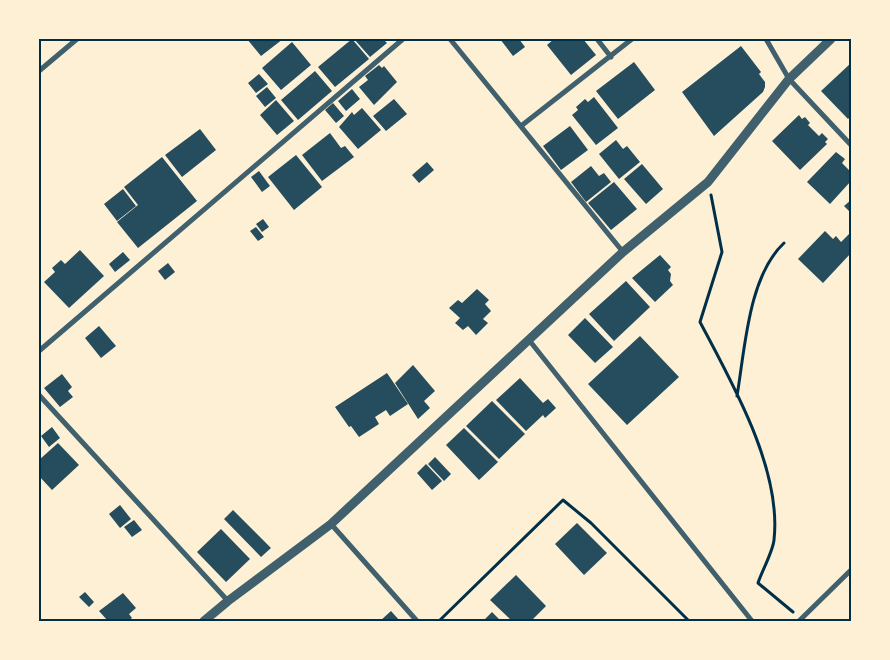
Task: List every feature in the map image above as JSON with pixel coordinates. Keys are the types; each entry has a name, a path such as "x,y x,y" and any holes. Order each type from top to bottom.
{"street":[{"path":"39,71 77,39"},
{"path":"39,351 403,39"},
{"path":"450,39 624,252"},
{"path":"597,39 611,57"},
{"path":"521,126 632,39"},
{"path":"766,39 789,79 851,145"},
{"path":"204,621 330,524 624,252 708,182 789,79 831,39"},
{"path":"529,340 752,621"},
{"path":"39,395 228,601"},
{"path":"330,524 417,621"},
{"path":"800,620 851,570"}],"path":[{"path":"708,182 722,252 700,322 756,436 773,494 774,541 758,583 800,620"},
{"path":"737,396 754,299 772,255 784,243"},
{"path":"439,621 563,500 616,548 689,621"}],"building":[{"path":"247,39 283,39 261,56"},
{"path":"352,39 369,59 335,87 318,67"},
{"path":"354,39 383,39 387,43 370,57"},
{"path":"500,39 519,39 525,47 513,56"},
{"path":"554,39 583,39 596,55 571,75 547,45"},
{"path":"292,42 311,65 281,90 262,68"},
{"path":"741,46 761,72 759,74 765,82 765,87 763,92 714,136 682,92"},
{"path":"634,62 655,90 618,119 596,91"},
{"path":"851,63 851,116 848,119 821,91"},
{"path":"379,65 382,68 384,66 397,82 374,105 359,87 368,80 365,76"},
{"path":"315,71 332,91 298,120 281,100"},
{"path":"259,74 268,84 256,93 248,83"},
{"path":"267,87 276,98 265,107 256,96"},
{"path":"352,89 360,99 346,111 338,101"},
{"path":"594,97 618,128 596,145 572,115 578,110 576,107 585,99 588,102"},
{"path":"394,99 407,114 386,131 373,116"},
{"path":"276,100 294,121 277,135 260,115"},
{"path":"333,103 344,116 336,123 325,110"},
{"path":"362,108 381,130 358,149 339,127 352,112 354,115"},
{"path":"799,115 802,119 805,117 810,123 808,125 819,136 822,133 828,139 825,142 827,144 800,170 772,141"},
{"path":"570,126 588,150 561,170 543,146"},
{"path":"200,129 216,150 182,177 165,155"},
{"path":"330,133 341,148 345,146 354,157 322,181 302,155"},
{"path":"616,140 623,149 627,146 640,162 619,179 599,154"},
{"path":"836,152 845,159 842,163 851,172 851,181 830,204 807,182"},
{"path":"296,155 322,187 294,210 268,177"},
{"path":"162,157 197,201 138,248 117,222 138,205 124,187"},
{"path":"427,162 434,170 419,183 412,175"},
{"path":"642,164 663,189 646,204 624,179"},
{"path":"591,166 599,176 604,173 611,182 586,202 571,182"},
{"path":"259,171 270,186 262,192 251,177"},
{"path":"614,182 637,209 611,230 588,203"},
{"path":"123,189 136,206 117,221 104,204"},
{"path":"851,200 851,213 844,206"},
{"path":"263,219 269,227 262,232 256,224"},
{"path":"256,227 264,237 258,241 250,231"},
{"path":"825,231 833,239 836,236 841,242 850,233 851,253 823,283 798,259"},
{"path":"80,250 104,276 69,308 44,282 55,272 52,268 61,260 65,264"},
{"path":"123,252 130,260 115,272 109,264"},
{"path":"660,255 671,267 668,270 671,274 670,281 673,285 655,302 632,278"},
{"path":"168,263 175,272 165,280 158,271"},
{"path":"626,281 650,307 614,341 589,314"},
{"path":"477,289 489,300 485,304 491,311 483,319 488,323 476,335 468,326 463,330 455,323 460,318 449,308 458,300 462,303"},
{"path":"585,318 613,347 595,363 568,335"},
{"path":"99,326 116,346 101,358 85,338"},
{"path":"640,336 679,377 627,425 588,384"},
{"path":"413,365 435,391 424,401 430,408 418,419 395,383"},
{"path":"387,373 408,404 390,416 386,410 375,417 379,424 359,437 351,426 349,427 335,407"},
{"path":"62,374 72,387 68,391 73,397 60,407 44,388"},
{"path":"520,378 543,403 548,399 556,408 545,418 543,415 526,431 496,400"},
{"path":"492,401 525,434 499,459 466,426"},
{"path":"52,427 60,438 49,447 41,436"},
{"path":"464,428 498,462 479,480 446,445"},
{"path":"58,443 79,465 52,490 39,476 39,460"},
{"path":"435,457 451,474 444,481 428,464"},
{"path":"426,464 442,481 432,490 417,473"},
{"path":"120,505 131,519 120,528 109,514"},
{"path":"233,510 271,548 261,557 224,519"},
{"path":"134,520 142,530 132,537 124,527"},
{"path":"577,523 607,553 584,575 555,544"},
{"path":"221,529 250,559 226,582 197,552"},
{"path":"516,575 546,606 531,621 512,621 490,600"},
{"path":"85,592 94,602 89,607 79,597"},
{"path":"123,593 136,608 129,614 132,618 128,621 108,621 99,611"},
{"path":"391,611 400,621 380,621"},
{"path":"492,612 501,621 483,621"}]}
